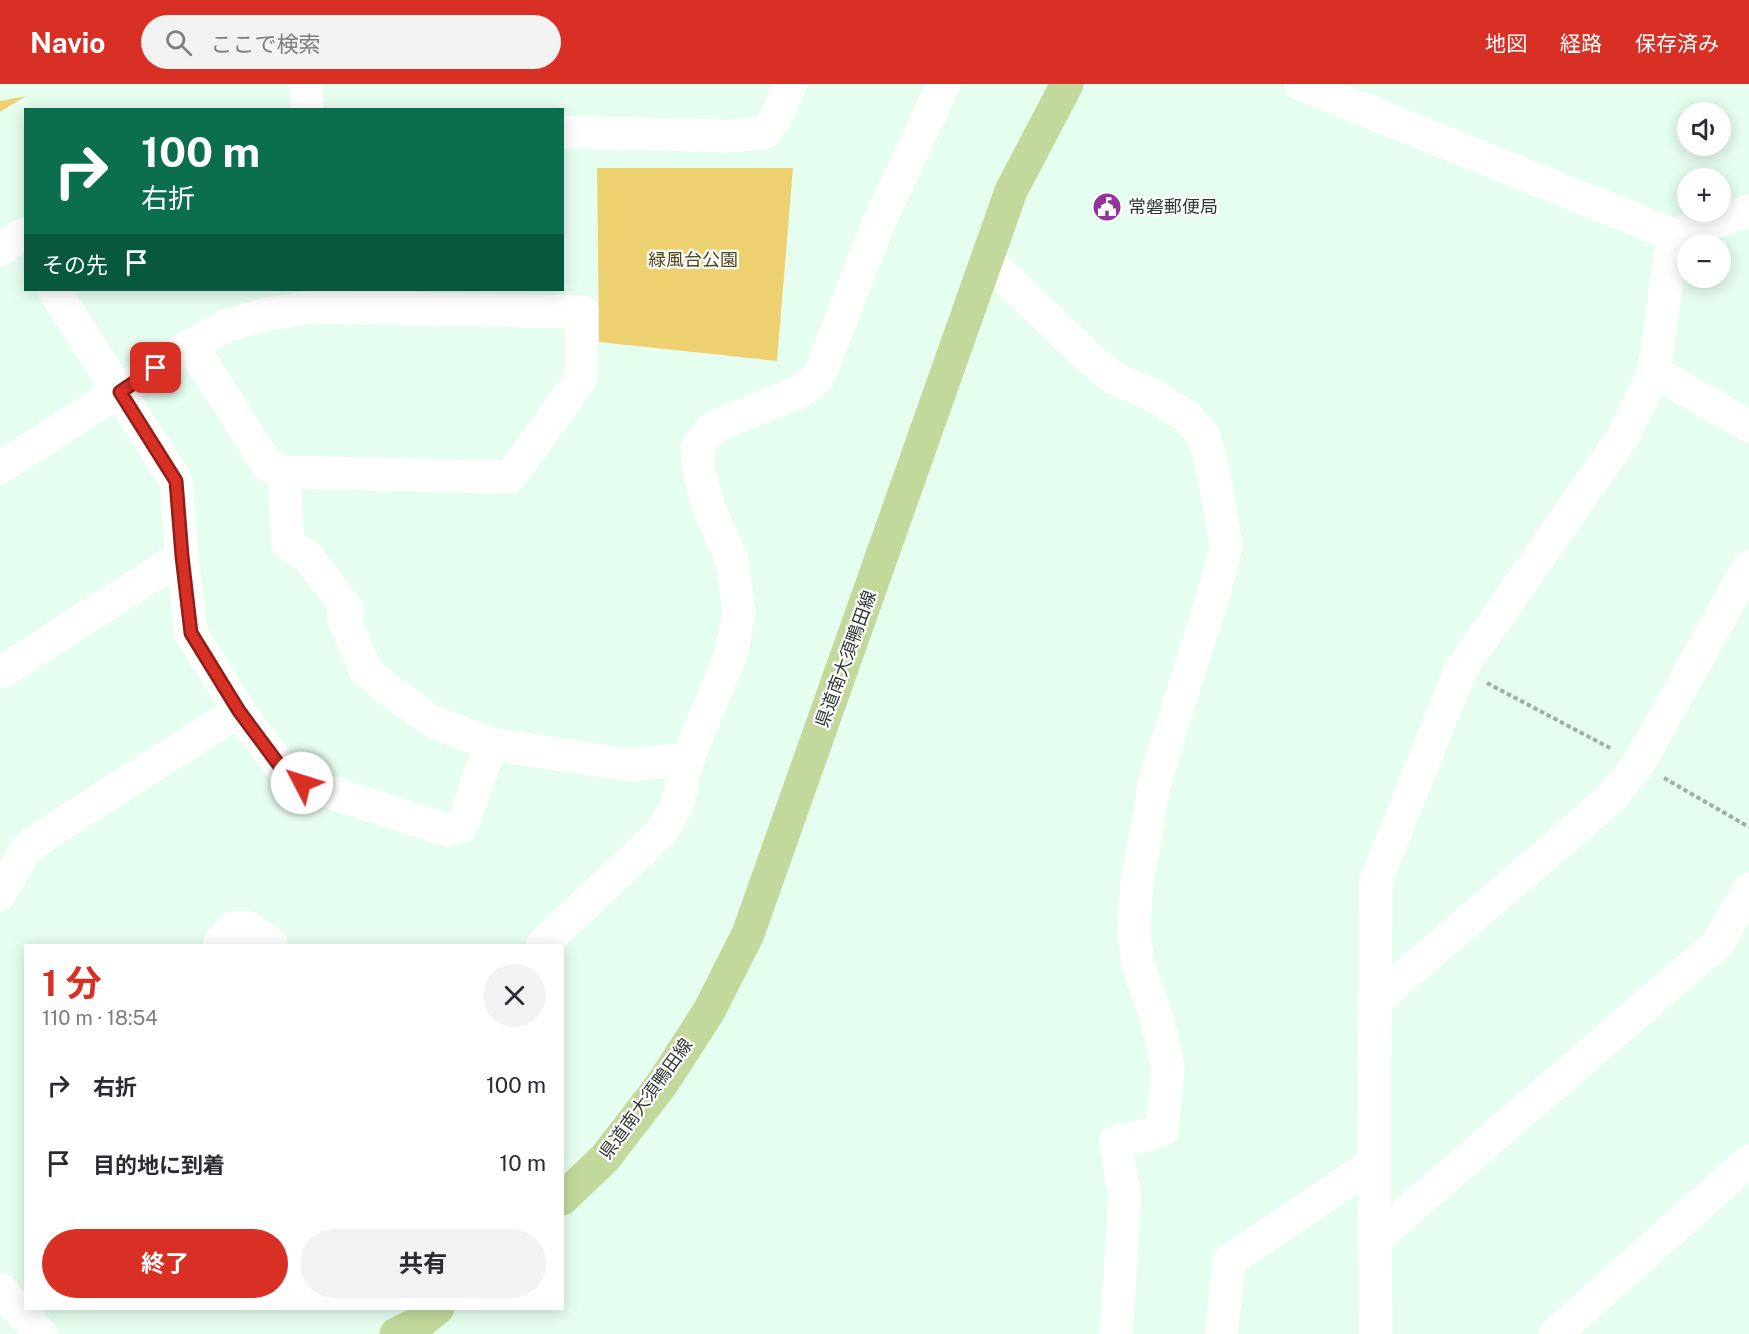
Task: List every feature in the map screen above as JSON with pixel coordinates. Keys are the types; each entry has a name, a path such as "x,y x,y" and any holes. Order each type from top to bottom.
{"main road":[{"name":"県道南大須鴨田線","path":"564,1197 605,1158 662,1084 709,1011 748,934 1011,192 1067,84"}],"street":[{"path":"306,84 307,108"},
{"path":"564,132 730,136 764,133 776,118 790,84"},
{"path":"543,944 659,834 677,807 688,759 731,654 739,612 732,561 708,506 699,472 697,448 713,427 801,391 819,376 878,224 944,84"},
{"path":"1301,84 1673,235 1749,211"},
{"path":"1376,1334 1374,1002 1376,880 1461,669 1622,438 1654,372 1673,235"},
{"path":"987,260 1113,378 1157,398 1186,416 1204,436 1214,475 1226,545 1215,590 1155,780 1136,889 1134,933 1138,966 1157,1018 1168,1069 1162,1131 1115,1142 1125,1198 1116,1334"},
{"path":"55,291 176,481 191,633 239,711 282,769 302,783 447,830 462,826 491,744"},
{"path":"0,468 191,345 228,325 269,314 313,307 582,312 581,379 510,477 284,472 268,466 191,345"},
{"path":"1654,372 1749,426"},
{"path":"284,472 288,544 308,557 348,610 343,617 365,669 385,687 433,722 491,744 628,765 688,759"},
{"path":"0,673 182,556"},
{"path":"1374,1002 1610,800 1639,763 1749,566"},
{"path":"0,894 25,851 43,836 239,711"},
{"path":"1374,1240 1718,943 1749,889"},
{"path":"220,944 232,928 250,928 271,944"},
{"path":"1554,1334 1749,1161"},
{"path":"1221,1334 1229,1261 1374,1162"},
{"path":"0,1290 41,1334"}],"path":[{"path":"1461,669 1639,763 1749,827"}],"green space":[{"path":"26,96 0,112 0,101"},
{"name":"緑風台公園","path":"597,168 793,168 777,361 599,342"}],"place":[{"name":"常磐郵便局","path":"1107,207"}],"route":[{"path":"156,368 120,392 176,481 191,633 239,711 282,769 302,783"}]}
